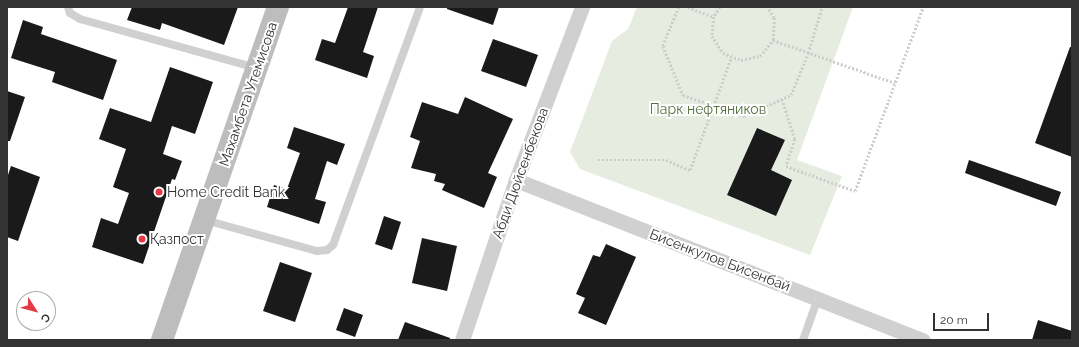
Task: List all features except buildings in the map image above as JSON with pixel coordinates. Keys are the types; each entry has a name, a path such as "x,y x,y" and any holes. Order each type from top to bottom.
{"street":[{"name":"Махамбета Утемисова","path":"162,340 278,7"},
{"name":"Абди Дюйсенбекова","path":"462,340 516,180 582,7"},
{"name":"Бисенкулов Бисенбай","path":"516,180 924,340"}],"lane":[{"path":"68,7 70,13 80,19 257,68"},
{"path":"204,220 317,251 327,250 333,245 420,7"},
{"path":"803,340 818,298"}],"path":[{"path":"678,7 663,46 683,95 744,116 791,95 808,53 822,7"},
{"path":"688,7 714,17"},
{"path":"720,7 714,17 712,36 723,53 731,58 751,60 760,56 773,40 774,18 767,7"},
{"path":"782,99 795,139 786,166 855,191 923,7"},
{"path":"773,40 895,83"},
{"path":"598,160 666,160 690,170 731,58"}],"green space":[{"name":"Парк нефтяников","path":"637,7 853,7 797,160 842,176 810,255 580,169 570,152 612,41 628,29"}],"place":[{"name":"Home Credit Bank","path":"159,192"},
{"name":"Қазпост","path":"142,239"}]}
